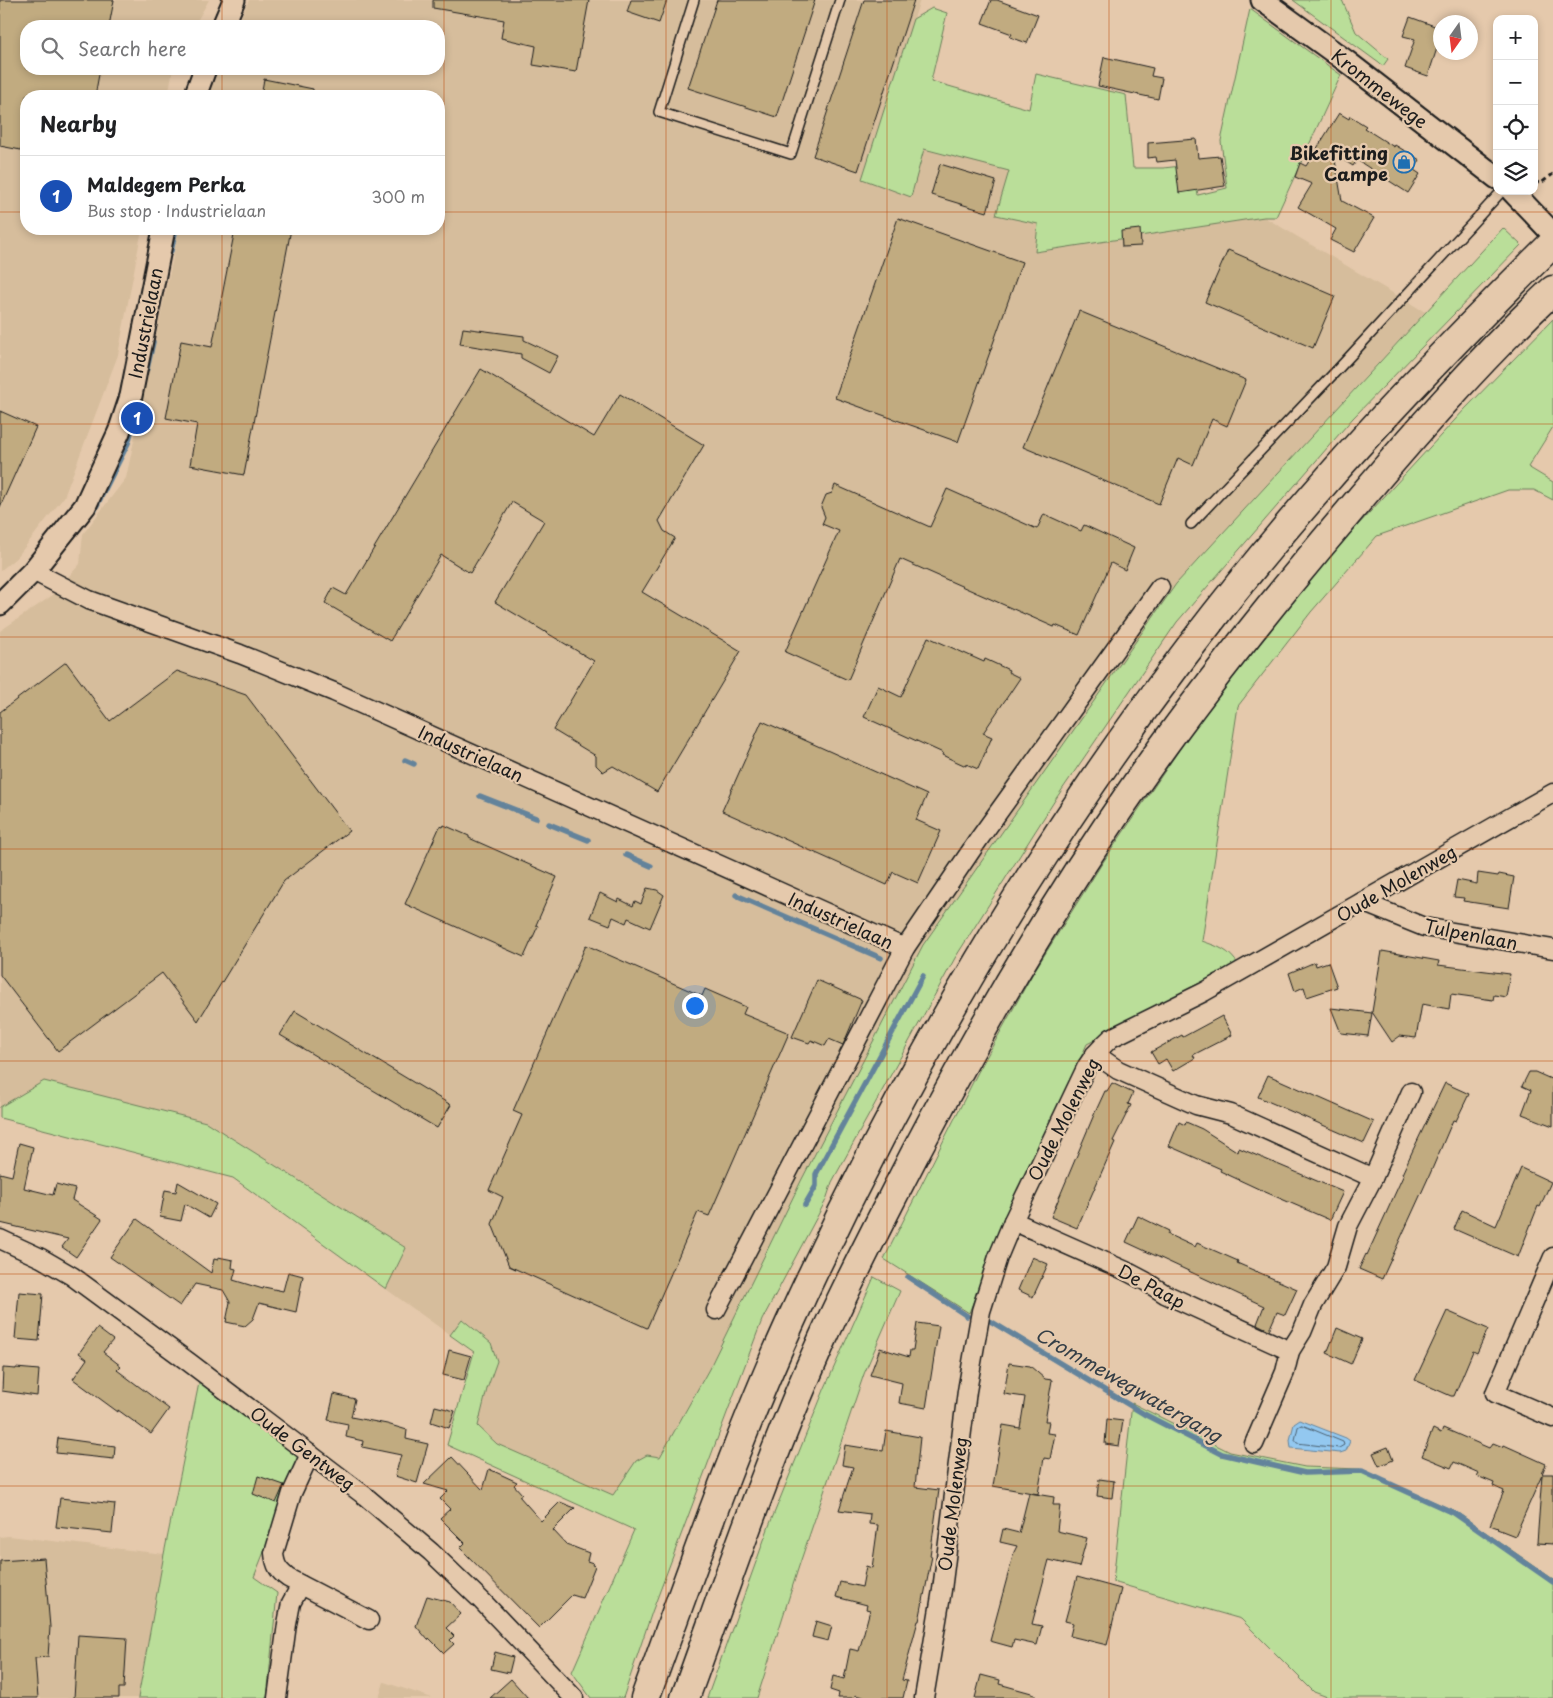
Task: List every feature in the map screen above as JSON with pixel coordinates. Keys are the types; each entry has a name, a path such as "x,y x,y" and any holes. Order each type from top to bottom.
{"highway":[{"path":"645,1698 711,1516 751,1414 789,1325 888,1123 975,966 1018,896 1095,779 1143,711 1231,595 1283,531 1384,415 1450,346 1553,244"},
{"path":"685,1698 747,1524 824,1336 921,1140 1012,978 1136,784 1261,616 1410,439 1519,323 1553,290"}],"street":[{"path":"226,20 234,0"},
{"name":"Krommewege","path":"1262,0 1346,61 1493,175"},
{"path":"196,90 203,75"},
{"path":"1516,195 1553,234"},
{"name":"Industrielaan","path":"0,604 33,571 85,506 119,432 131,396 163,235"},
{"name":"Industrielaan","path":"33,571 89,600 240,654 334,692 904,948"},
{"name":"Industrielaan","path":"716,1310 904,948 985,831 1160,587"},
{"name":"Oude Molenweg","path":"924,1698 942,1590 967,1391 981,1311 998,1257 1013,1221 1087,1066 1095,1054 1111,1038 1204,992 1553,793"},
{"name":"Tulpenlaan","path":"1362,902 1424,927 1553,949"},
{"path":"1095,1054 1118,1070 1196,1105 1231,1114 1373,1178"},
{"path":"1254,1444 1285,1372 1290,1351 1302,1332 1313,1304 1336,1267 1348,1226 1373,1178 1411,1092"},
{"name":"De Paap","path":"1013,1221 1126,1271 1165,1294 1290,1351"},
{"name":"Oude Gentweg","path":"0,1238 72,1276 365,1496 431,1552 574,1698"},
{"path":"1553,1257 1496,1393 1553,1418"},
{"path":"310,1454 292,1493 274,1553 275,1563 279,1571 288,1578 368,1620"},
{"path":"278,1698 286,1624 291,1604 301,1585"}],"lane":[{"path":"694,0 659,112 791,154 840,0"},
{"path":"1191,524 1340,367 1498,195"}],"path":[{"path":"1538,183 1541,183 1553,174"}],"shaded area":[{"path":"0,0 209,0 197,20 20,20 20,75 172,75 169,90 20,90 20,235 141,235 118,355 64,497 17,557 0,571"},
{"path":"249,0 920,0 862,179 924,149 1010,171 1038,224 1035,252 1264,217 1425,312 1176,584 923,945 801,1181 709,1369 660,1457 647,1455 636,1461 613,1495 497,1444 478,1426 487,1389 497,1361 491,1343 463,1319 450,1335 386,1289 406,1248 206,1122 8,1102 0,1107 0,631 50,597 80,564 83,534 126,478 178,235 445,235 445,90 209,90 214,75 445,75 445,20 240,20"},
{"path":"9,1536 164,1554 138,1698 0,1698 0,1537"},
{"path":"384,1682 432,1698 379,1698"}],"green space":[{"path":"1293,0 1342,0 1356,32 1388,59 1383,66"},
{"path":"932,8 947,13 931,81 1029,109 1036,74 1126,95 1133,168 1163,168 1191,165 1198,195 1227,188 1221,141 1250,9 1341,75 1276,217 1264,217 1035,252 1038,224 996,215 1009,171 924,149 911,197 862,179 913,19"},
{"path":"1503,228 1521,245 1353,418 1177,622 1057,797 955,958 832,1182 826,1200 762,1320 652,1612 623,1698 591,1698 572,1672 634,1530 447,1445 474,1352 450,1335 462,1319 491,1343 497,1361 487,1389 478,1426 497,1444 613,1495 636,1461 647,1455 660,1457 709,1369 801,1181 923,945 1176,584"},
{"path":"1553,319 1553,427 1528,467 1553,482 1553,500 1534,490 1508,490 1377,536 1311,612 1238,706 1202,941 1219,947 1228,953 1239,966 1087,1044 991,1255 969,1313 884,1259 977,1074 1033,973 1101,865 1200,719 1335,550 1465,409"},
{"path":"44,1081 206,1122 406,1248 386,1289 233,1178 0,1118 0,1107"},
{"path":"874,1277 900,1291 864,1374 799,1566 757,1698 707,1698 769,1526 824,1390"},
{"path":"200,1378 303,1454 254,1577 277,1593 267,1698 138,1698 164,1554"},
{"path":"1132,1403 1230,1452 1305,1467 1360,1469 1455,1511 1553,1579 1553,1698 1330,1698 1314,1692 1241,1619 1113,1582"}],"water":[{"path":"1300,1420 1346,1438 1350,1441 1346,1451 1340,1453 1291,1448 1290,1440 1294,1424"}],"building":[{"path":"0,0 114,0 110,20 20,20 20,75 99,75 96,90 20,90 20,150 0,146"},
{"path":"433,0 589,0 576,72 533,65 536,46 501,38 504,20 433,8"},
{"path":"631,0 667,0 659,23 627,12"},
{"path":"717,0 815,0 777,117 688,88"},
{"path":"864,0 914,0 858,171 813,156"},
{"path":"991,0 997,0 1038,15 1027,43 1010,37 1012,34 982,23"},
{"path":"1410,17 1433,25 1433,60 1428,76 1405,68 1415,39 1403,36"},
{"path":"1104,57 1153,68 1151,76 1162,78 1158,99 1098,86"},
{"path":"264,79 313,89 313,90 262,90"},
{"path":"1339,113 1349,119 1350,116 1366,126 1364,128 1394,147 1395,145 1420,160 1414,170 1420,174 1408,193 1357,160 1353,166 1334,154 1342,201 1374,218 1354,252 1330,240 1336,229 1298,207 1312,184 1295,177 1300,163 1306,166"},
{"path":"1196,139 1198,158 1220,156 1225,186 1179,193 1175,160 1157,162 1156,157 1148,158 1148,143"},
{"path":"940,164 996,181 987,212 931,195"},
{"path":"898,218 1022,262 958,442 835,398"},
{"path":"1140,229 1141,246 1122,247 1121,231"},
{"path":"234,235 290,235 244,475 190,465 197,424 166,418 181,341 212,347"},
{"path":"1228,250 1335,296 1313,348 1205,302"},
{"path":"1079,311 1246,380 1227,426 1212,419 1193,465 1178,458 1159,504 1023,447"},
{"path":"463,328 524,336 524,340 558,356 549,373 521,358 521,354 460,344"},
{"path":"481,369 594,437 620,394 704,445 659,521 664,531 675,538 642,592 741,651 657,792 613,766 603,772 596,765 596,756 553,730 594,661 495,602 544,521 512,502 470,573 441,555 390,641 325,603 333,588 346,595"},
{"path":"0,411 36,427 0,507"},
{"path":"835,485 930,527 947,489 1037,529 1044,514 1081,531 1084,525 1134,548 1125,570 1111,563 1079,635 1055,625 1054,627 900,559 848,680 785,652 839,531 822,524 825,517 821,507 826,495 832,493"},
{"path":"928,637 984,662 985,659 1009,670 1008,672 1020,678 983,733 992,737 978,769 966,764 966,766 942,755 943,753 864,717 878,686 901,697"},
{"path":"66,662 110,721 177,671 246,695 349,831 284,881 198,1021 162,973 58,1051 0,975 0,712"},
{"path":"762,721 927,795 916,820 941,831 918,883 893,872 887,885 722,811"},
{"path":"444,825 557,877 524,957 405,904 440,826 443,827"},
{"path":"1478,873 1514,877 1509,908 1463,901 1464,898 1454,897 1457,880 1477,884"},
{"path":"647,888 657,890 664,895 650,928 628,918 626,923 613,917 610,925 590,917 600,893 618,902 619,899 633,906 635,901 641,904"},
{"path":"586,945 702,996 705,989 746,1007 743,1014 789,1033 709,1216 698,1212 647,1328 509,1266 492,1224 503,1197 489,1190 522,1115 513,1111"},
{"path":"1382,951 1439,961 1438,965 1510,974 1506,997 1494,995 1493,1000 1451,994 1449,1009 1422,1004 1416,1038 1400,1036 1392,1042 1372,1012"},
{"path":"1315,962 1316,966 1328,962 1337,987 1307,997 1304,987 1295,991 1289,973"},
{"path":"817,980 862,1000 843,1045 829,1039 825,1046 811,1040 809,1043 792,1037"},
{"path":"1331,1008 1372,1013 1368,1036 1341,1033"},
{"path":"295,1011 451,1105 437,1128 280,1035"},
{"path":"1222,1016 1232,1035 1193,1055 1195,1058 1173,1071 1166,1059 1158,1064 1151,1052"},
{"path":"1529,1072 1535,1072 1553,1080 1553,1126 1522,1114 1531,1090 1522,1086"},
{"path":"1268,1075 1374,1122 1364,1143 1258,1097"},
{"path":"1112,1083 1133,1093 1128,1104 1131,1105 1113,1141 1115,1142 1077,1228 1051,1217 1093,1117 1105,1091 1107,1091"},
{"path":"1445,1083 1469,1094 1456,1121 1453,1120 1382,1279 1359,1269"},
{"path":"1179,1122 1185,1125 1186,1122 1202,1129 1238,1152 1239,1148 1343,1192 1330,1220 1263,1191 1220,1171 1221,1169 1169,1146"},
{"path":"19,1143 33,1147 24,1188 53,1195 56,1184 75,1189 72,1200 102,1219 76,1257 62,1247 68,1239 0,1223 0,1173 12,1176"},
{"path":"1521,1168 1551,1182 1540,1207 1538,1206 1518,1257 1454,1229 1462,1210 1496,1226"},
{"path":"178,1182 216,1204 209,1218 185,1204 181,1221 160,1217 165,1190 176,1192"},
{"path":"1138,1216 1169,1231 1167,1234 1195,1247 1197,1243 1297,1289 1285,1315 1277,1312 1269,1330 1257,1324 1264,1306 1126,1242"},
{"path":"137,1219 211,1273 214,1259 218,1260 218,1257 233,1260 232,1268 236,1269 233,1280 263,1289 264,1287 283,1291 288,1272 303,1276 296,1312 259,1303 253,1319 245,1326 226,1322 230,1302 223,1290 195,1284 180,1306 110,1257"},
{"path":"1032,1257 1048,1264 1033,1297 1018,1290"},
{"path":"19,1292 43,1294 39,1341 15,1339"},
{"path":"1447,1311 1488,1329 1477,1353 1473,1351 1454,1396 1415,1380"},
{"path":"917,1323 939,1326 926,1408 899,1403 902,1383 870,1375 880,1348 909,1357 910,1350 913,1350"},
{"path":"97,1328 113,1340 103,1352 121,1366 117,1370 169,1409 151,1434 73,1379 87,1359 79,1353"},
{"path":"1337,1328 1362,1339 1351,1364 1327,1353"},
{"path":"449,1350 471,1356 464,1380 443,1375"},
{"path":"1009,1363 1030,1366 1045,1379 1052,1380 1045,1421 1049,1421 1047,1433 1055,1434 1050,1459 1044,1458 1038,1494 993,1486 1003,1425 1020,1428 1025,1397 1004,1394"},
{"path":"3,1368 39,1370 37,1396 2,1391"},
{"path":"334,1394 355,1399 351,1417 407,1430 406,1439 428,1444 417,1483 395,1476 401,1455 362,1447 363,1441 346,1437 348,1424 328,1420"},
{"path":"435,1406 455,1411 449,1428 431,1422"},
{"path":"1107,1419 1123,1421 1119,1446 1105,1444"},
{"path":"1443,1428 1489,1448 1493,1443 1503,1447 1504,1445 1546,1464 1542,1474 1553,1474 1553,1544 1537,1543 1542,1475 1515,1536 1497,1529 1490,1525 1504,1491 1493,1486 1494,1483 1477,1476 1479,1473 1454,1462 1451,1468 1422,1456 1433,1429 1441,1433"},
{"path":"886,1431 920,1437 915,1487 939,1490 930,1556 932,1556 919,1621 902,1680 907,1681 903,1698 867,1698 855,1695 854,1698 838,1698 839,1693 830,1690 833,1676 844,1679 850,1649 859,1651 870,1610 866,1609 867,1605 836,1597 840,1582 862,1587 866,1566 872,1568 878,1525 869,1524 870,1514 839,1510 853,1467 842,1465 845,1445 883,1451"},
{"path":"58,1438 115,1446 114,1459 56,1453"},
{"path":"1388,1447 1393,1460 1379,1466 1373,1453"},
{"path":"452,1457 483,1490 489,1469 517,1482 514,1485 522,1494 519,1496 541,1521 560,1502 575,1508 553,1530 566,1544 589,1553 587,1561 595,1566 582,1598 572,1595 539,1628 460,1548 465,1543 440,1518 450,1509 440,1499 448,1491 424,1484"},
{"path":"258,1476 284,1485 276,1503 253,1494"},
{"path":"1099,1479 1114,1481 1112,1498 1097,1496"},
{"path":"1029,1493 1054,1497 1053,1505 1060,1505 1057,1531 1087,1538 1079,1567 1049,1560 1032,1624 1042,1626 1037,1645 1014,1640 1012,1647 990,1641 1017,1546 1000,1542 1003,1529 1019,1533"},
{"path":"60,1498 115,1504 112,1533 56,1527"},
{"path":"44,1558 50,1627 48,1657 35,1658 38,1698 0,1698 0,1561"},
{"path":"1077,1577 1121,1589 1107,1645 1070,1636 1073,1623 1065,1621"},
{"path":"427,1596 450,1602 461,1614 446,1628 454,1636 450,1640 454,1644 444,1653 429,1638 428,1640 416,1626"},
{"path":"816,1621 832,1626 828,1641 812,1637"},
{"path":"78,1635 127,1638 124,1688 119,1688 119,1698 74,1698"},
{"path":"495,1652 513,1657 509,1673 491,1669"},
{"path":"981,1675 1000,1680 999,1684 1035,1694 1034,1698 975,1698"},
{"path":"511,1679 528,1698 490,1698"}],"waterway":[{"name":"Crommewegwatergang","path":"171,251 175,235"},
{"name":"Crommewegwatergang","path":"147,369 153,342"},
{"name":"Crommewegwatergang","path":"95,509 128,443 139,405"},
{"name":"Crommewegwatergang","path":"405,760 414,764"},
{"name":"Crommewegwatergang","path":"480,796 536,818"},
{"name":"Crommewegwatergang","path":"549,824 588,840"},
{"name":"Crommewegwatergang","path":"626,855 651,866"},
{"name":"Crommewegwatergang","path":"736,895 881,958"},
{"name":"Crommewegwatergang","path":"805,1205 816,1186 816,1174 923,976"},
{"name":"Crommewegwatergang","path":"908,1277 967,1316"},
{"name":"Crommewegwatergang","path":"992,1322 1144,1414 1222,1454 1305,1473 1362,1471 1454,1513 1553,1582"}],"place":[{"name":"Bikefitting Campe","path":"1404,162"},
{"name":"Maldegem Perka","path":"137,418"}]}
